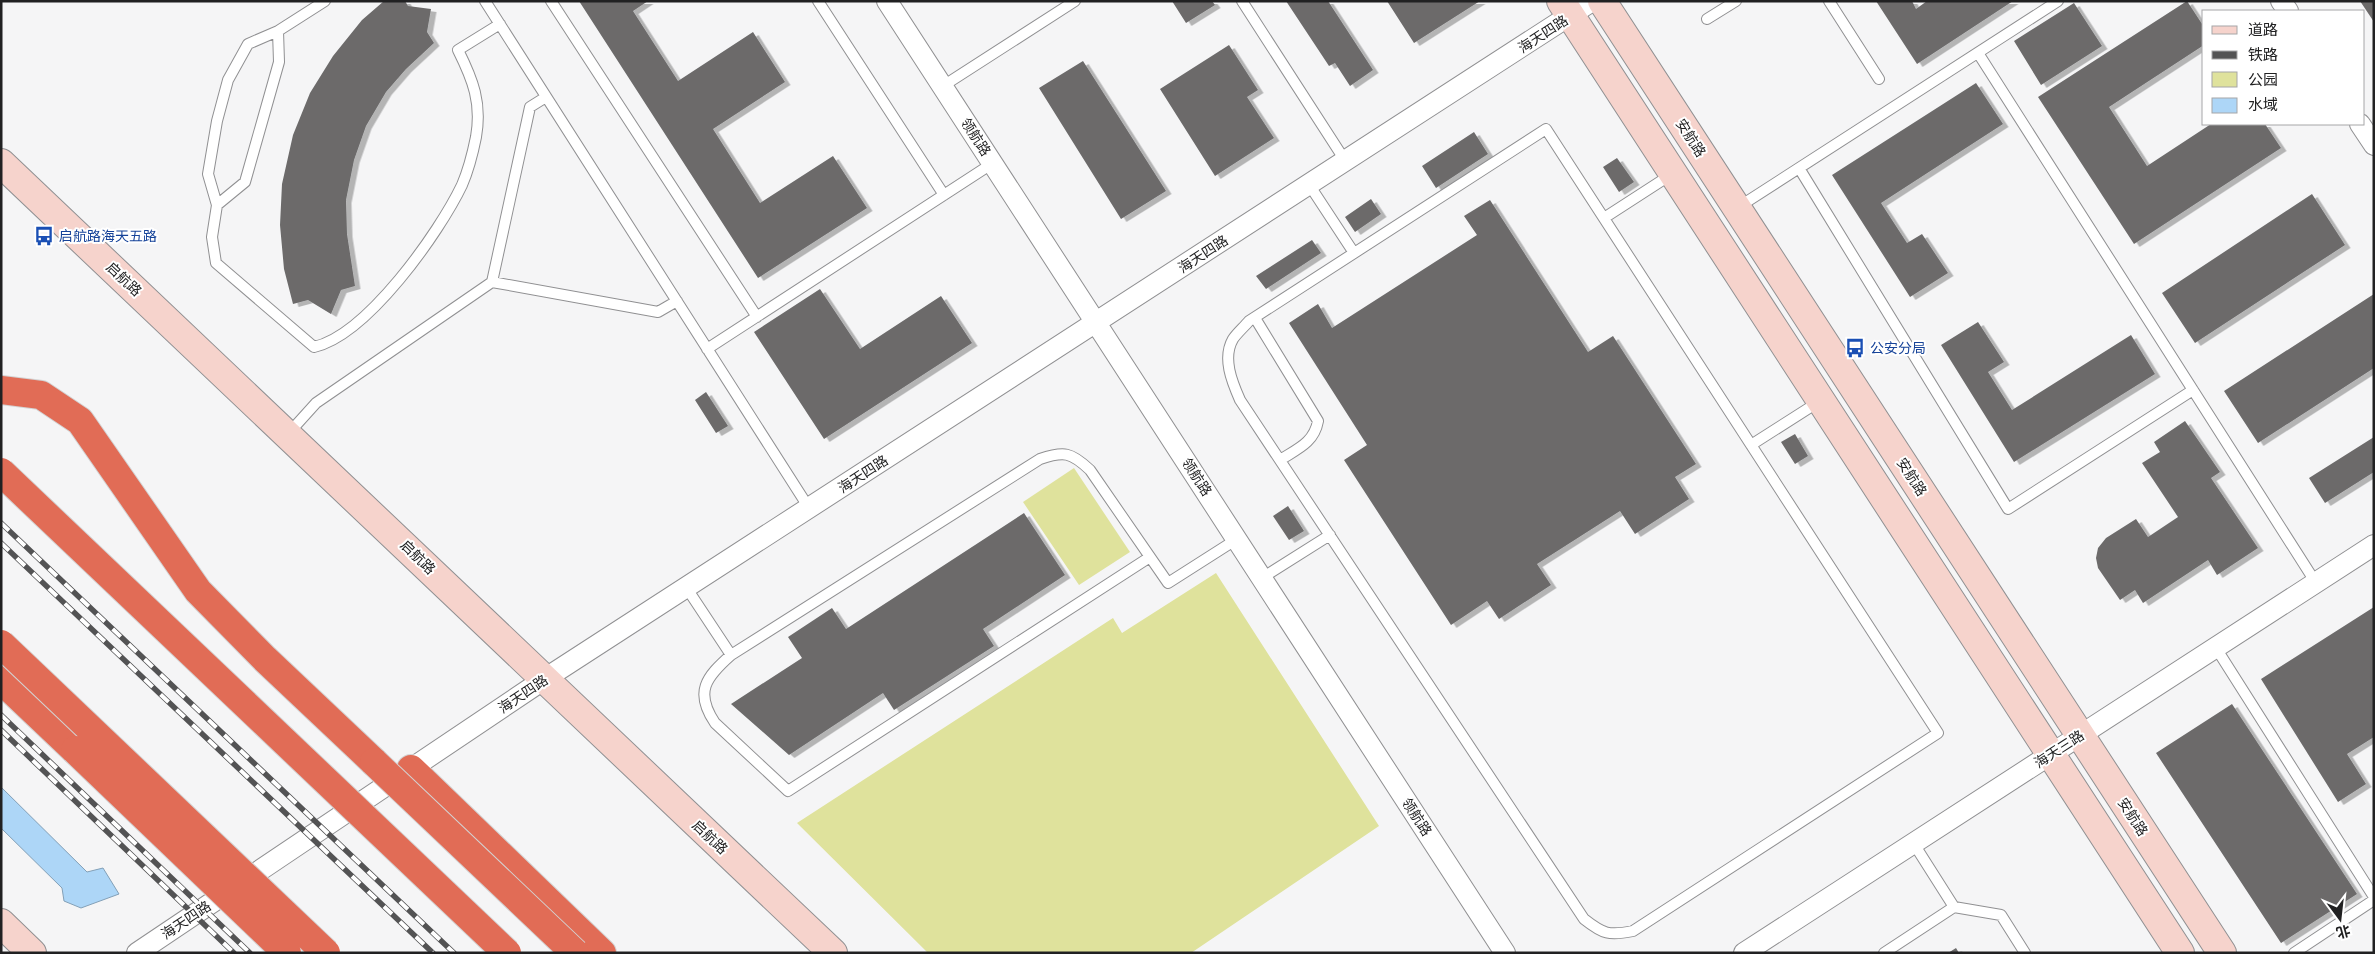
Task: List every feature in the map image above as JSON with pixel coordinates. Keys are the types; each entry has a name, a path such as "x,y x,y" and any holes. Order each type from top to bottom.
{"highway":[{"path":"1,390 41,395 80,420 198,591 265,659 575,953"},
{"path":"1,472 507,953"},
{"path":"1,644 326,953"},
{"path":"1,680 287,953"},
{"path":"411,769 602,953"}],"street":[{"name":"领航路","path":"888,1 1505,953"},
{"name":"安航路","path":"1602,1 2222,953"},
{"name":"海天四路","path":"137,953 543,680 1310,186 1574,6"},
{"path":"1574,6 1674,173 2180,953"},
{"path":"2361,125 2374,145"},
{"name":"启航路","path":"1,163 288,434 543,680 833,953"},
{"name":"海天三路","path":"1744,953 2374,545"},
{"path":"1,923 32,953"}],"lane":[{"path":"325,1 278,32 248,44 228,80 217,121 208,174 217,205 212,237 216,263 314,347 328,344 351,327 396,284 435,232 462,184 476,136 478,96 472,77 458,50 500,24"},
{"path":"551,1 757,317"},
{"path":"818,1 944,195"},
{"path":"943,86 1075,1"},
{"path":"1242,1 1346,162"},
{"path":"1707,19 1736,1"},
{"path":"1829,1 1879,79"},
{"path":"1736,208 2058,1"},
{"path":"487,2 810,508"},
{"path":"217,205 245,182 279,62 278,32"},
{"path":"1978,53 2316,583"},
{"path":"288,434 316,403 492,282 530,108 546,97"},
{"path":"1546,129 1938,733 1633,931 1614,935 1599,930 1584,919 1240,400 1230,379 1228,357 1233,340 1255,318 1354,253 1546,129"},
{"path":"708,349 994,163"},
{"path":"1799,168 2008,509 2193,390"},
{"path":"1604,218 1674,173"},
{"path":"1310,186 1354,253"},
{"path":"492,282 658,312 677,302"},
{"path":"1255,318 1318,421 1316,432 1310,441 1280,460"},
{"path":"1751,445 1821,400"},
{"path":"1150,557 788,791 716,723 708,712 704,699 705,684 712,672 731,655 1040,459 1059,453 1077,458 1090,470 1168,582 1237,539"},
{"path":"1262,578 1330,535"},
{"path":"686,587 731,655"},
{"path":"2216,648 2374,899 2294,953"},
{"path":"1914,844 1954,907"},
{"path":"1884,953 1954,907 2001,915 2025,953"}],"green space":[{"path":"1074,468 1130,552 1079,585 1023,502"},
{"path":"1216,573 1379,826 1191,953 928,953 797,823 1113,618 1122,633"}],"water":[{"path":"1,787 87,872 103,868 119,894 81,908 64,901 62,888 1,828"}],"building":[{"path":"384,1 405,1 408,6 431,9 427,32 434,43 406,69 386,92 366,126 354,160 346,200 347,234 355,286 341,290 331,314 308,300 293,304 284,269 280,225 282,184 293,135 310,93 333,56 362,20"},
{"path":"579,1 648,1 633,11 678,81 753,32 785,82 713,129 760,203 833,156 867,208 758,278"},
{"path":"1172,1 1212,1 1215,5 1186,23"},
{"path":"1286,1 1328,1 1373,70 1350,86 1335,63 1329,66"},
{"path":"1387,1 1480,1 1414,43"},
{"path":"1876,1 1912,1 1916,9 1927,1 2013,1 1917,64"},
{"path":"2187,1 2202,24 2202,46 2109,107 2147,166 2209,125 2266,125 2281,148 2134,244 2038,97"},
{"path":"2360,1 2374,1 2374,22"},
{"path":"2074,3 2102,46 2041,85 2014,41"},
{"path":"1229,45 1258,90 1247,97 1274,138 1215,176 1160,89"},
{"path":"1083,61 1166,191 1121,219 1039,88"},
{"path":"1976,83 2003,124 1881,203 1907,243 1922,234 1948,273 1910,297 1832,175"},
{"path":"1474,132 1488,154 1436,188 1422,166"},
{"path":"1617,158 1634,182 1619,192 1603,167"},
{"path":"2312,194 2345,245 2195,343 2162,293"},
{"path":"1371,199 1381,214 1355,232 1345,217"},
{"path":"1490,200 1588,352 1613,336 1696,464 1675,477 1689,499 1635,534 1620,511 1537,564 1551,585 1499,619 1487,601 1451,625 1344,460 1367,445 1289,323 1318,304 1332,328 1477,235 1464,216"},
{"path":"1312,240 1321,253 1266,289 1256,276"},
{"path":"820,289 860,349 941,296 972,343 824,439 754,332"},
{"path":"2374,294 2374,368 2258,443 2224,391"},
{"path":"1978,322 2004,362 1988,372 2012,410 2131,335 2155,374 2014,462 1941,345"},
{"path":"706,392 728,426 716,433 695,400"},
{"path":"2185,421 2220,472 2211,478 2258,548 2217,575 2208,560 2143,603 2135,590 2120,600 2098,568 2096,558 2098,548 2106,538 2136,519 2148,537 2178,517 2142,463 2160,452 2154,442"},
{"path":"1795,434 1808,456 1795,464 1781,442"},
{"path":"2374,437 2374,472 2325,503 2309,478"},
{"path":"1288,506 1304,531 1289,540 1273,516"},
{"path":"1024,513 1065,575 983,629 994,646 894,710 883,693 789,755 731,704 802,658 788,637 832,608 846,629"},
{"path":"2374,607 2374,737 2347,754 2366,784 2338,802 2261,679"},
{"path":"2232,704 2357,894 2281,943 2156,753"},
{"path":"1956,948 1959,953 1948,953"}],"railway":[{"path":"1,523 454,953"},
{"path":"1,543 433,953"},
{"path":"1,715 250,953"},
{"path":"1,730 234,953"}],"place":[{"name":"启航路海天五路","path":"44,236"},
{"name":"公安分局","path":"1855,348"}]}
